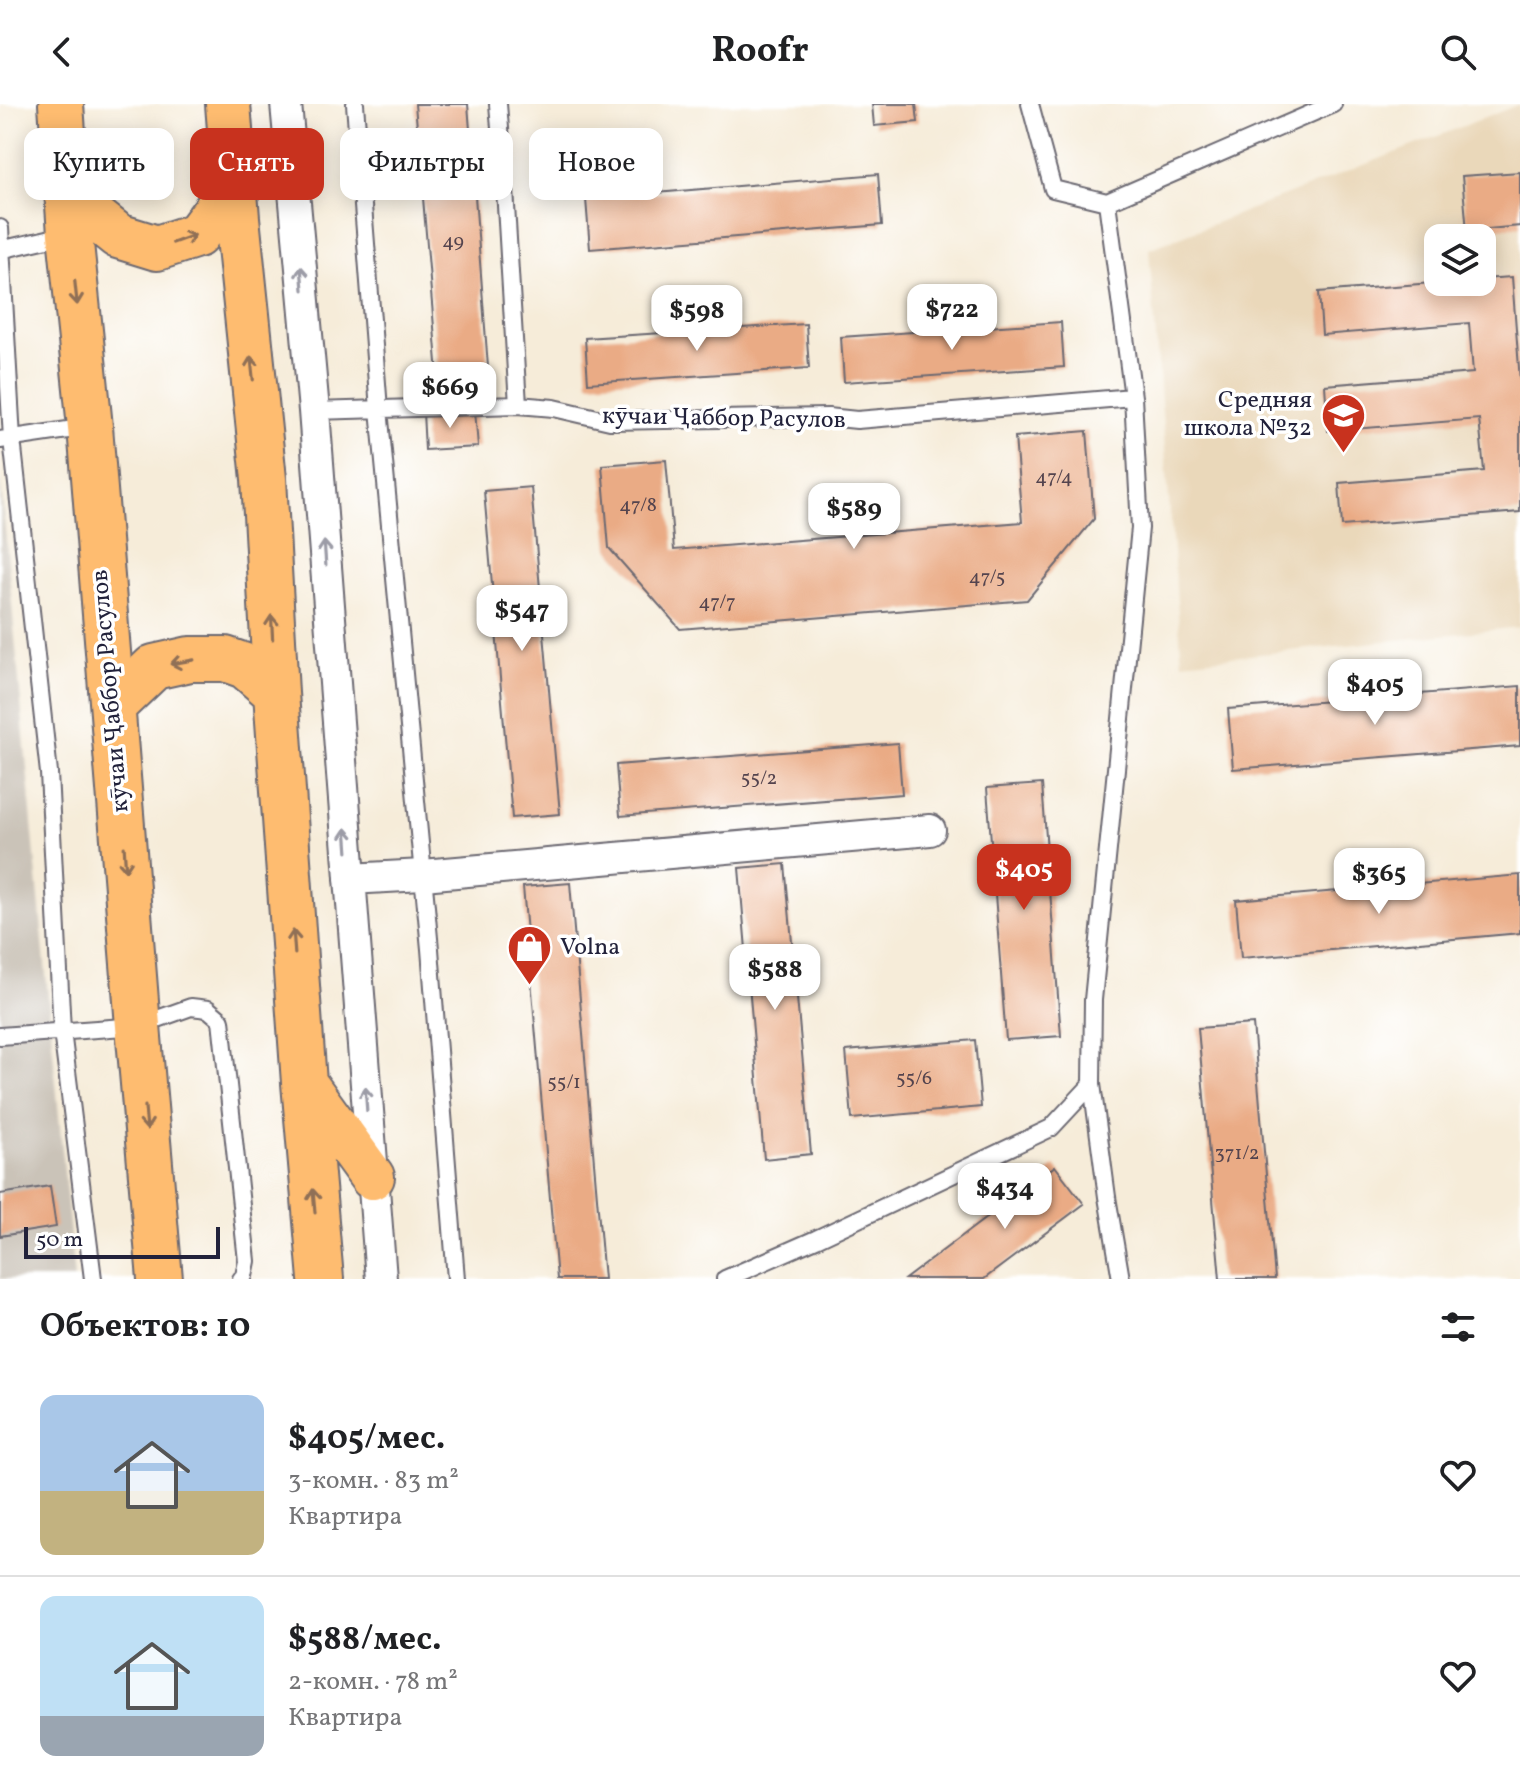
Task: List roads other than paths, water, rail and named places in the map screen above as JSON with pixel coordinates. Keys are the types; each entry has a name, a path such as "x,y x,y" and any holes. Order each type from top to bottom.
{"main road":[{"name":"кӯчаи Ҷаббор Расулов","path":"61,104 160,1279"},
{"path":"228,104 230,128"},
{"path":"69,215 118,236 157,248 197,235 223,200"},
{"path":"235,200 264,479 276,693 321,1279"},
{"path":"113,706 154,667 190,659 225,659 245,666 276,693"},
{"path":"304,1083 372,1177"}],"street":[{"path":"286,104 314,411 381,1279"},
{"path":"350,879 930,830"}],"lane":[{"path":"355,104 456,1279"},
{"path":"502,104 518,405"},
{"path":"1030,104 1053,189 1107,202 1333,104"},
{"path":"1107,202 1133,397 1140,528 1093,1000 1092,1084 1121,1279"},
{"path":"1,250 69,215"},
{"path":"0,228 6,440 49,773 62,1031 93,1279"},
{"name":"кӯчаи Ҷаббор Расулов","path":"314,411 518,405 554,408 610,421 828,417 857,420 1133,397"},
{"path":"6,440 90,427"},
{"path":"0,1036 138,1026 191,1007 208,1009 221,1020 247,1261 241,1279"},
{"path":"725,1279 1051,1128 1092,1084"}],"place":[{"name":"Средняя школа №32","path":"1343,454"},
{"name":"Volna","path":"529,987"}]}
